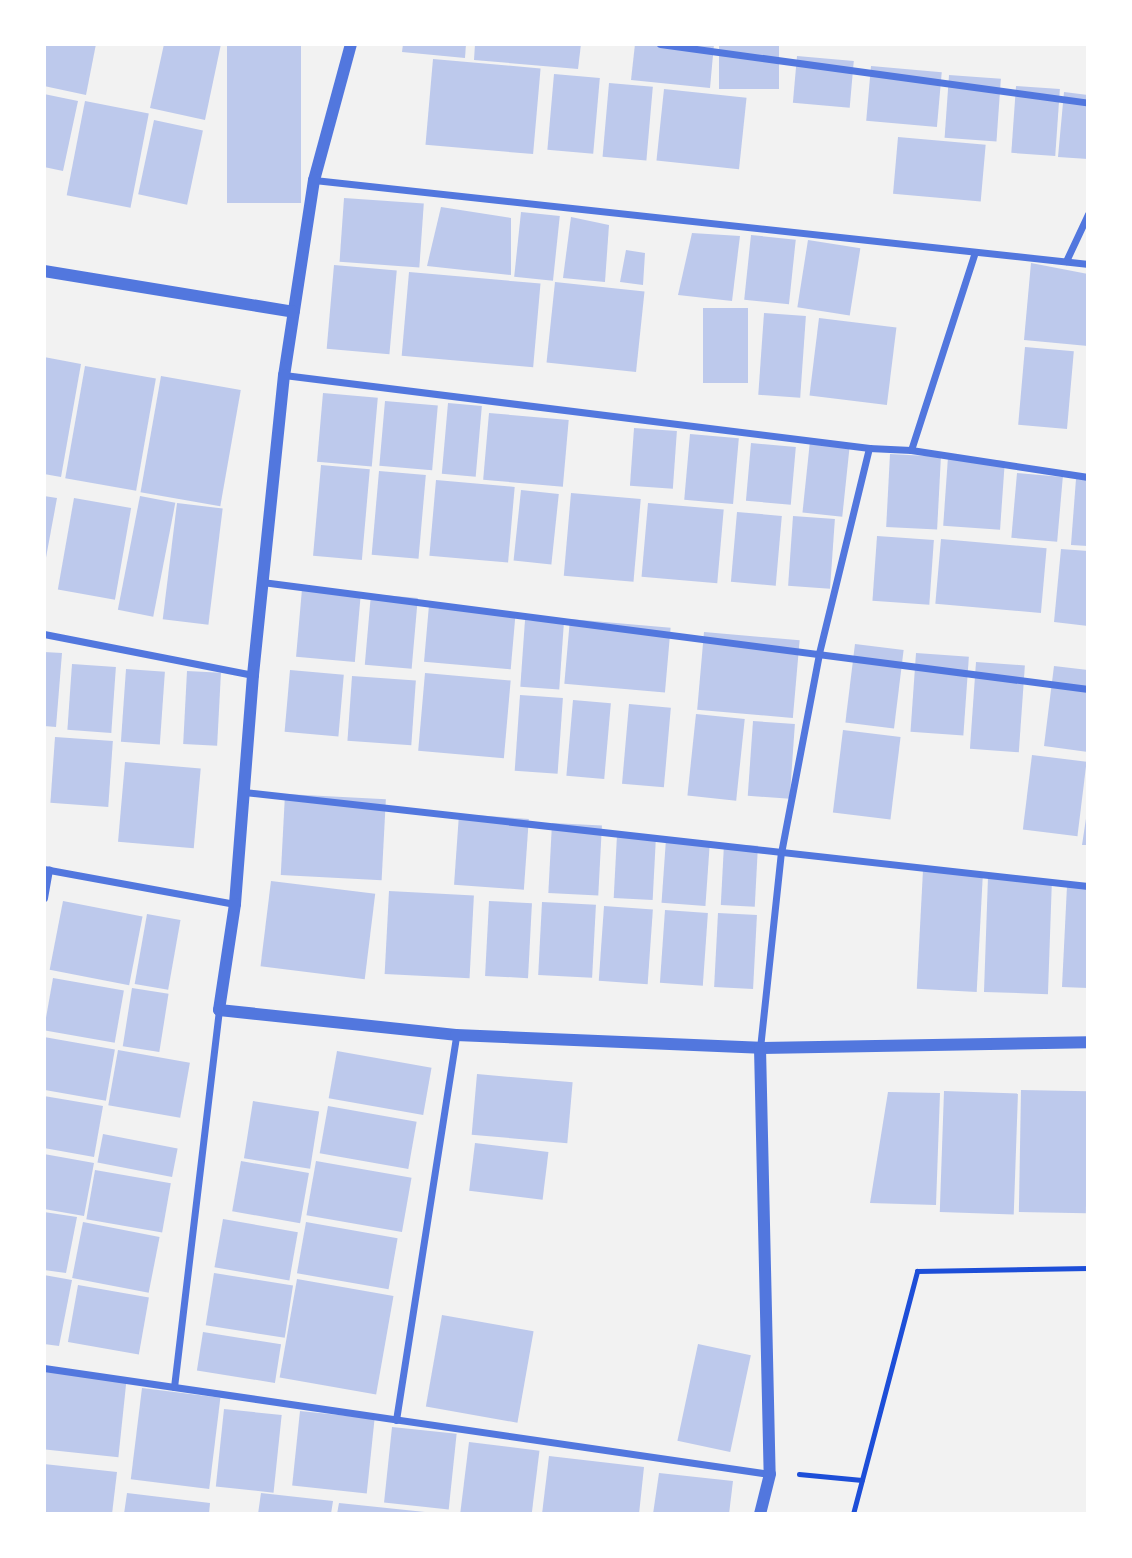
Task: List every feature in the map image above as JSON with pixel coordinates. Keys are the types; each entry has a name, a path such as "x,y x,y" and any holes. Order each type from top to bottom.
{"street":[{"path":"174,1387 219,1010 235,904 253,674 284,375 314,180 351,44"},
{"path":"660,44 1088,103"},
{"path":"314,180 1088,264"},
{"path":"1066,261 1088,214"},
{"path":"911,450 975,252"},
{"path":"44,271 294,312"},
{"path":"284,375 869,448 911,450 1088,477"},
{"path":"760,1514 770,1474 760,1048 781,853 819,653 869,448"},
{"path":"262,582 1088,689"},
{"path":"44,634 253,674"},
{"path":"244,792 1088,886"},
{"path":"44,898 46,869 235,904"},
{"path":"219,1010 456,1035 760,1048 1088,1042"},
{"path":"396,1420 456,1035"},
{"path":"44,1368 770,1474"}],"path":[{"path":"853,1514 916,1271 1088,1268"},
{"path":"770,1474 862,1480"}],"building":[{"path":"44,44 96,44 86,95 44,86"},
{"path":"164,44 221,44 205,120 150,108"},
{"path":"227,44 301,44 301,203 227,203"},
{"path":"403,44 466,44 465,58 402,52"},
{"path":"475,44 581,44 578,69 474,60"},
{"path":"635,44 714,44 710,88 631,80"},
{"path":"719,44 779,44 779,89 719,89"},
{"path":"797,56 854,61 850,108 793,103"},
{"path":"433,59 541,68 533,154 426,145"},
{"path":"871,66 942,72 937,127 866,121"},
{"path":"554,74 600,78 593,154 547,150"},
{"path":"949,75 1001,79 996,141 945,138"},
{"path":"609,83 653,87 646,161 603,157"},
{"path":"1016,86 1060,89 1055,156 1011,153"},
{"path":"664,89 747,98 739,169 656,161"},
{"path":"1064,92 1088,95 1088,159 1058,157"},
{"path":"44,94 78,101 63,171 44,167"},
{"path":"85,101 149,113 130,208 67,195"},
{"path":"154,120 203,130 187,205 138,194"},
{"path":"898,137 986,145 981,201 893,194"},
{"path":"344,198 424,204 419,267 340,262"},
{"path":"441,207 511,218 511,275 427,266"},
{"path":"521,212 560,216 553,281 514,277"},
{"path":"571,217 609,225 605,282 563,278"},
{"path":"692,233 740,236 732,301 678,295"},
{"path":"751,235 796,240 789,304 744,300"},
{"path":"808,240 860,248 850,315 797,307"},
{"path":"626,250 645,253 643,285 620,282"},
{"path":"1031,263 1088,274 1088,346 1024,340"},
{"path":"334,265 397,270 389,354 327,349"},
{"path":"409,272 540,284 533,367 402,356"},
{"path":"555,282 645,291 636,372 547,363"},
{"path":"703,308 748,308 748,383 703,383"},
{"path":"764,313 806,316 800,398 758,395"},
{"path":"819,318 896,328 887,405 809,395"},
{"path":"1025,347 1074,351 1067,429 1018,425"},
{"path":"44,357 81,364 61,477 44,474"},
{"path":"85,366 156,379 136,491 65,478"},
{"path":"161,376 241,390 220,506 141,492"},
{"path":"323,393 378,398 372,467 317,462"},
{"path":"385,401 438,406 432,470 379,466"},
{"path":"448,403 482,406 476,477 442,474"},
{"path":"489,413 569,420 563,487 483,480"},
{"path":"634,428 677,431 673,489 630,486"},
{"path":"690,434 739,438 733,504 684,500"},
{"path":"810,441 850,445 842,517 802,513"},
{"path":"751,443 796,447 791,505 746,501"},
{"path":"890,454 941,457 937,530 886,527"},
{"path":"948,457 1005,461 1000,530 943,526"},
{"path":"321,465 370,469 362,560 313,556"},
{"path":"379,471 426,475 419,559 372,555"},
{"path":"1017,473 1063,477 1057,542 1011,538"},
{"path":"1076,479 1088,480 1088,546 1071,545"},
{"path":"436,480 515,487 508,563 429,556"},
{"path":"521,490 559,494 551,565 514,561"},
{"path":"571,493 641,499 633,582 564,576"},
{"path":"44,496 57,498 45,563 44,563"},
{"path":"140,496 175,503 153,617 118,610"},
{"path":"74,498 131,508 115,600 58,590"},
{"path":"177,503 223,509 208,625 163,619"},
{"path":"648,503 724,510 717,583 642,577"},
{"path":"737,512 782,516 776,586 731,582"},
{"path":"793,516 835,519 830,589 788,586"},
{"path":"877,536 934,540 929,605 872,601"},
{"path":"941,539 1047,548 1041,613 935,604"},
{"path":"1061,549 1088,551 1088,626 1054,622"},
{"path":"302,589 361,594 355,662 296,657"},
{"path":"371,594 418,598 412,669 365,665"},
{"path":"429,605 516,613 511,669 424,662"},
{"path":"570,619 671,628 665,693 564,684"},
{"path":"525,620 564,623 559,690 520,687"},
{"path":"704,632 800,640 793,718 697,710"},
{"path":"855,644 904,650 894,728 845,722"},
{"path":"44,652 62,653 56,727 44,726"},
{"path":"916,653 969,657 963,736 910,732"},
{"path":"976,662 1025,665 1019,752 970,749"},
{"path":"72,664 116,667 111,733 67,730"},
{"path":"1054,666 1088,670 1088,752 1044,746"},
{"path":"126,669 165,672 160,745 121,742"},
{"path":"290,670 344,675 338,736 285,732"},
{"path":"187,671 221,673 217,746 183,744"},
{"path":"425,673 511,680 504,758 418,751"},
{"path":"352,676 416,680 411,745 347,741"},
{"path":"520,695 563,698 558,774 515,771"},
{"path":"573,700 611,703 604,779 566,776"},
{"path":"629,704 671,708 664,787 622,784"},
{"path":"696,714 745,719 736,801 687,796"},
{"path":"753,721 795,724 790,799 748,796"},
{"path":"843,730 901,737 890,819 833,812"},
{"path":"55,737 113,741 108,807 50,803"},
{"path":"1032,755 1087,762 1077,836 1023,829"},
{"path":"125,762 201,769 194,848 118,842"},
{"path":"285,794 386,799 382,880 281,875"},
{"path":"1087,812 1088,845 1082,845"},
{"path":"459,814 529,819 524,890 454,885"},
{"path":"552,823 602,826 598,896 548,893"},
{"path":"617,835 656,837 653,900 614,898"},
{"path":"666,839 710,842 705,906 662,903"},
{"path":"724,844 758,846 755,907 721,905"},
{"path":"923,870 983,873 977,992 917,989"},
{"path":"988,877 1052,879 1048,994 984,992"},
{"path":"271,881 375,894 365,979 261,966"},
{"path":"1067,886 1088,887 1088,988 1062,987"},
{"path":"389,891 474,895 470,978 385,974"},
{"path":"63,901 143,916 129,985 50,970"},
{"path":"489,901 532,903 528,978 485,976"},
{"path":"542,902 596,905 592,978 538,975"},
{"path":"604,906 653,909 648,984 599,981"},
{"path":"665,910 708,913 703,986 660,983"},
{"path":"718,913 757,915 753,989 714,987"},
{"path":"147,914 180,920 168,990 135,984"},
{"path":"53,978 124,991 115,1043 44,1030"},
{"path":"132,988 169,994 159,1052 123,1046"},
{"path":"44,1037 115,1050 106,1101 44,1090"},
{"path":"118,1050 190,1063 180,1118 108,1105"},
{"path":"337,1051 432,1068 423,1115 329,1098"},
{"path":"477,1074 573,1082 567,1143 472,1135"},
{"path":"1021,1090 1088,1091 1086,1213 1019,1212"},
{"path":"944,1091 1018,1094 1014,1215 940,1212"},
{"path":"888,1092 940,1093 936,1205 870,1203"},
{"path":"44,1096 103,1106 94,1157 44,1148"},
{"path":"253,1101 319,1111 310,1169 244,1158"},
{"path":"328,1106 417,1122 408,1169 320,1153"},
{"path":"103,1134 178,1149 172,1177 97,1162"},
{"path":"475,1143 548,1152 543,1200 469,1191"},
{"path":"44,1154 94,1163 84,1216 44,1209"},
{"path":"241,1161 309,1173 300,1223 232,1211"},
{"path":"316,1161 412,1178 402,1232 306,1215"},
{"path":"95,1170 171,1183 162,1233 86,1219"},
{"path":"44,1212 77,1217 66,1273 44,1270"},
{"path":"223,1219 298,1232 289,1280 214,1267"},
{"path":"83,1222 160,1237 149,1293 72,1278"},
{"path":"306,1222 398,1238 389,1289 297,1273"},
{"path":"214,1273 293,1286 285,1338 206,1325"},
{"path":"44,1275 72,1280 59,1346 44,1344"},
{"path":"297,1279 394,1296 376,1394 280,1377"},
{"path":"78,1285 149,1298 139,1355 68,1342"},
{"path":"442,1315 534,1331 517,1423 426,1407"},
{"path":"203,1332 281,1344 275,1383 197,1371"},
{"path":"698,1344 751,1355 730,1452 677,1441"},
{"path":"44,1371 127,1380 118,1457 44,1449"},
{"path":"142,1388 220,1398 209,1489 131,1479"},
{"path":"224,1409 282,1415 274,1493 216,1487"},
{"path":"300,1411 375,1419 367,1493 292,1486"},
{"path":"392,1427 457,1434 449,1509 384,1503"},
{"path":"469,1442 539,1451 532,1514 460,1513"},
{"path":"549,1456 644,1467 639,1514 542,1514"},
{"path":"44,1464 117,1472 112,1514 44,1514"},
{"path":"659,1473 733,1481 729,1514 653,1514"},
{"path":"127,1493 210,1503 209,1514 124,1514"},
{"path":"261,1493 333,1501 331,1514 258,1514"},
{"path":"339,1503 425,1512 425,1514 337,1514"}]}
